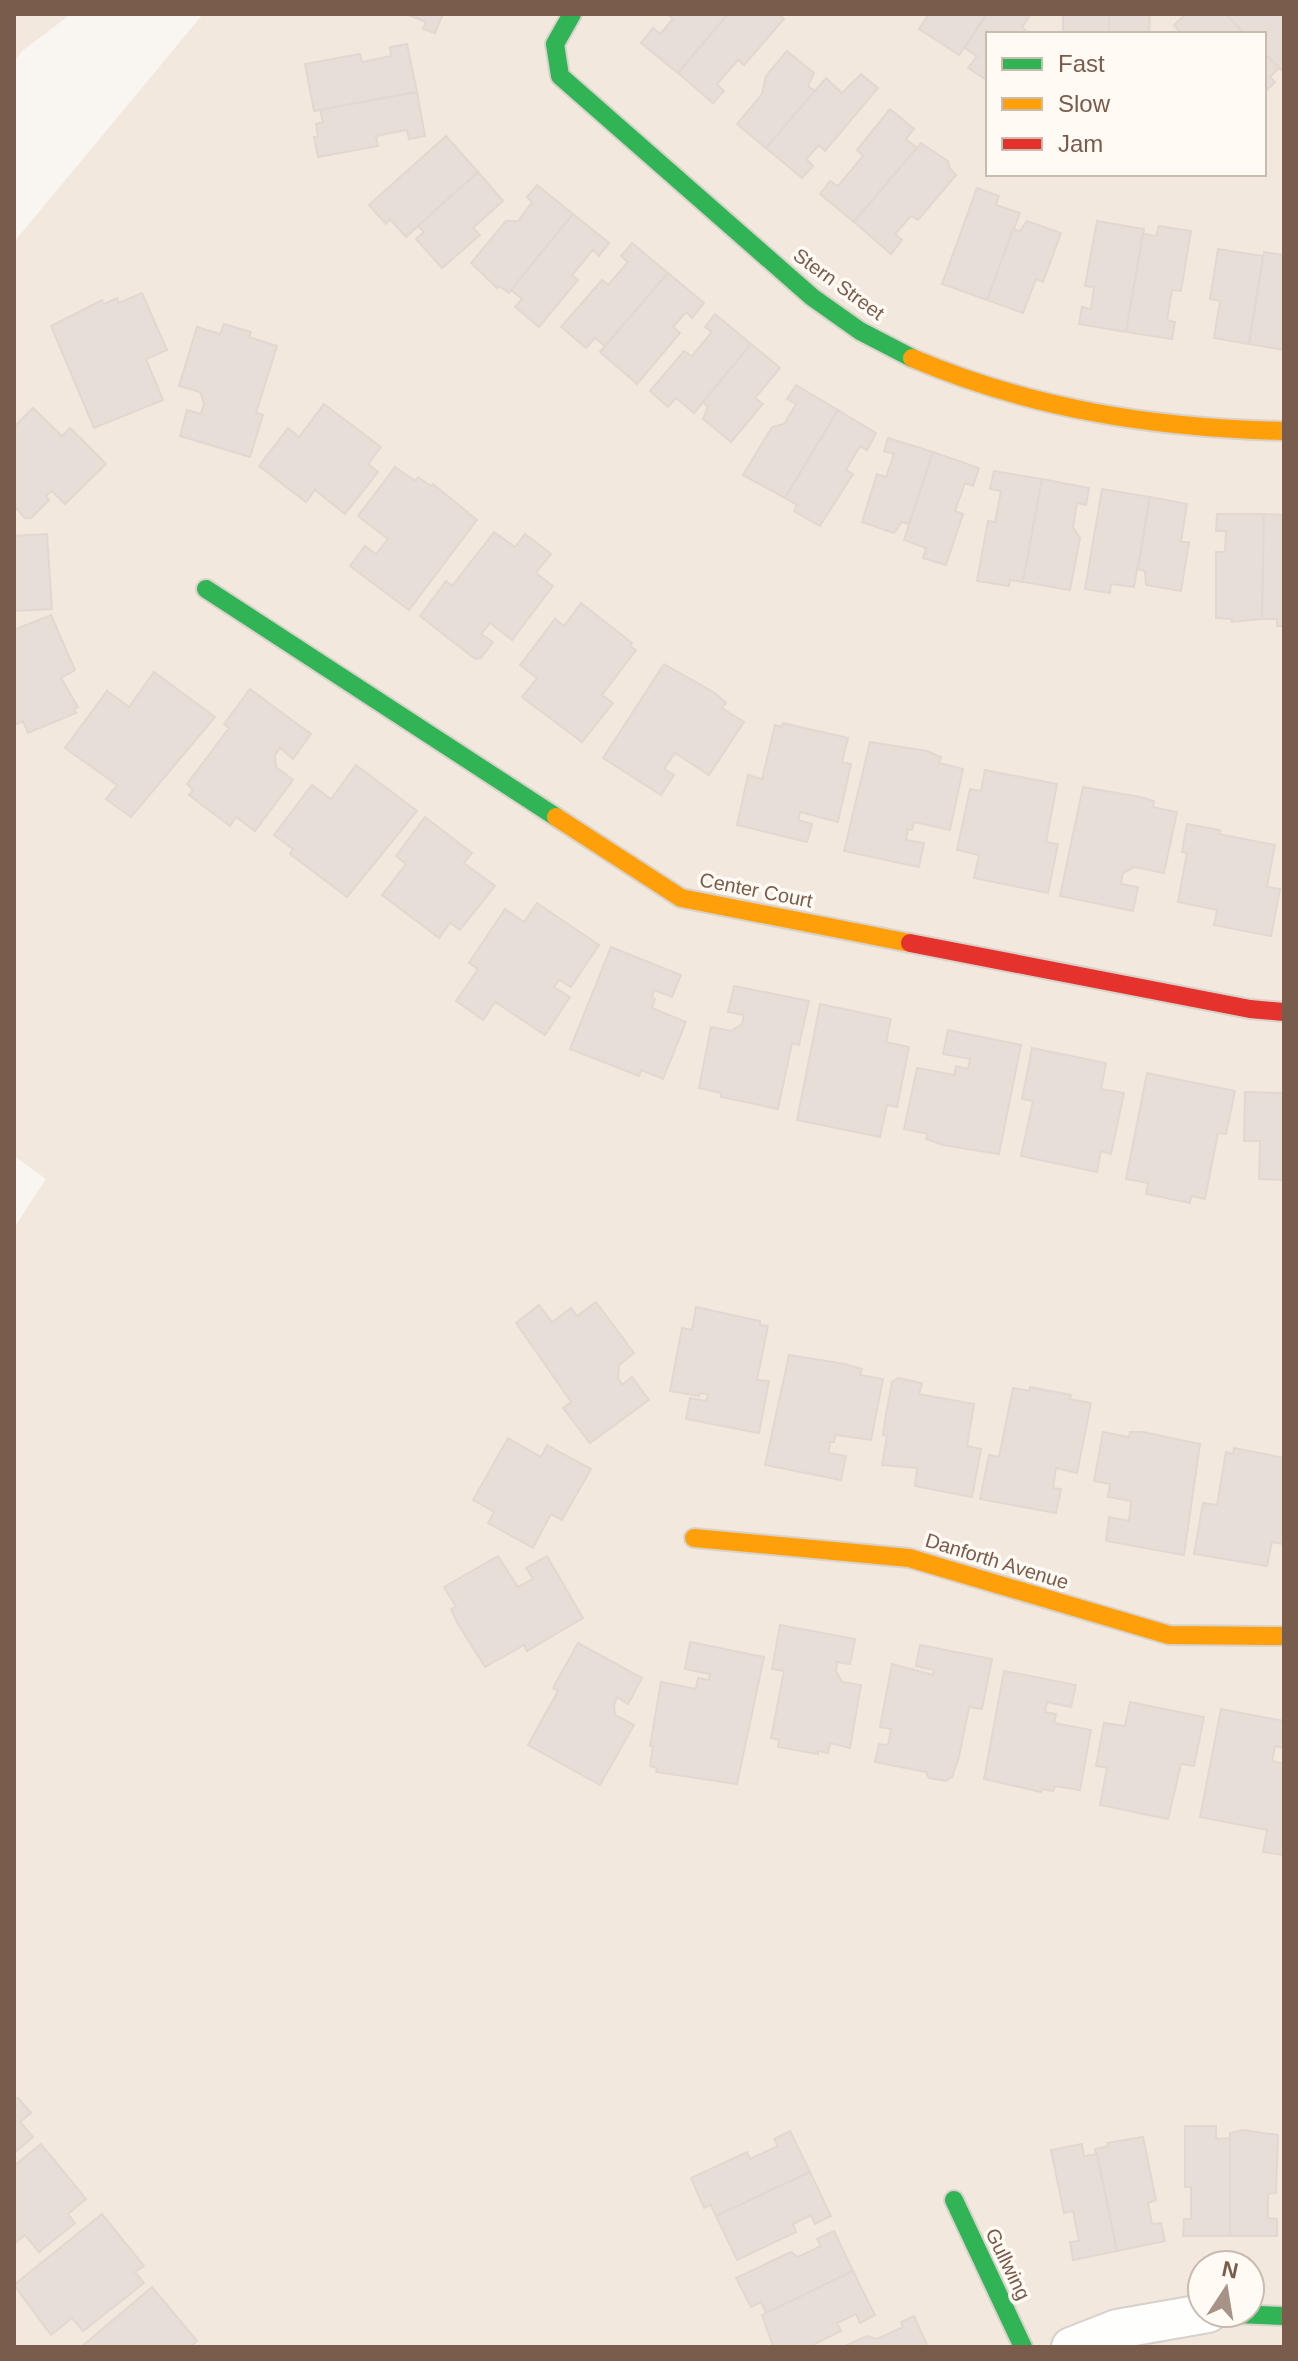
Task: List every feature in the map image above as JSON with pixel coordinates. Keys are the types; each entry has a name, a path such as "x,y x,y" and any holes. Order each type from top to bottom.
{"street":[{"name":"Stern Street","path":"572,14 556,37 552,57 560,76 792,280 859,330 926,364 1021,400 1127,421 1221,430 1284,431"},
{"name":"Center Court","path":"206,589 681,898 1250,1009 1284,1012"},
{"name":"Danforth Avenue","path":"694,1538 909,1558 1169,1635 1284,1636"},
{"name":"Gullwing","path":"954,2200 1023,2347"},
{"path":"1071,2347 1117,2329 1186,2317"}],"shaded area":[{"path":"14,14 71,14 22,51 14,62"},
{"path":"203,14 1284,14 1284,2347 14,2347 14,1228 46,1179 14,1156 14,242"}],"building":[{"path":"406,14 443,14 435,33 423,29 426,22"},
{"path":"667,14 728,14 678,73 641,43 653,28 660,34 673,19"},
{"path":"728,14 779,14 784,19 744,65 738,60 717,84 724,91 713,103 678,73"},
{"path":"929,14 987,14 959,55 919,29"},
{"path":"987,14 1031,14 1022,27 1027,32 986,32 986,80 968,68 977,56 965,48"},
{"path":"1063,14 1109,14 1109,32 1063,32"},
{"path":"1109,14 1150,14 1149,32 1109,32"},
{"path":"1186,14 1226,14 1243,32 1180,32 1174,25"},
{"path":"1226,14 1284,14 1284,67 1281,70 1266,55 1266,32 1243,32"},
{"path":"407,44 417,92 314,111 305,64 360,54 362,62 391,56 390,47"},
{"path":"787,51 814,73 808,86 815,91 766,148 737,124 762,94 766,76"},
{"path":"1266,55 1279,68 1270,77 1275,82 1266,91"},
{"path":"861,74 878,88 825,151 819,145 806,159 813,166 802,178 766,148 826,78 842,93"},
{"path":"417,92 425,136 409,139 407,130 376,136 378,146 318,157 314,137 318,137 316,124 323,122 320,110"},
{"path":"890,109 914,129 906,139 917,148 854,222 820,194 830,181 838,186 863,156 857,150"},
{"path":"446,136 478,172 406,237 390,219 386,224 369,205"},
{"path":"921,143 948,161 956,175 918,220 911,216 895,234 902,240 891,254 854,222"},
{"path":"478,172 503,201 473,228 480,235 442,268 416,239 424,232 418,226"},
{"path":"537,185 573,214 509,293 499,286 497,288 471,263 506,221 518,221 532,202 527,197"},
{"path":"977,188 999,196 996,205 1020,213 987,300 942,284"},
{"path":"573,214 609,243 599,256 593,250 572,275 578,280 539,327 515,307 522,299 511,290"},
{"path":"1027,221 1061,233 1043,282 1036,279 1023,313 987,300 1013,229 1020,231"},
{"path":"1097,221 1144,229 1126,332 1079,324 1082,307 1091,309 1094,287 1085,286"},
{"path":"1159,226 1191,231 1181,291 1172,290 1167,320 1175,322 1172,339 1126,332 1143,234 1156,236"},
{"path":"632,243 668,273 605,346 595,338 586,348 561,327 602,280 608,285 628,262 621,256"},
{"path":"1218,249 1263,256 1249,344 1214,338 1220,301 1210,299"},
{"path":"1264,252 1284,255 1284,350 1249,344"},
{"path":"668,273 704,303 692,318 686,312 673,327 680,333 637,384 600,352"},
{"path":"142,293 167,350 146,359 163,400 94,428 51,326 102,300 104,304 117,298 119,303"},
{"path":"715,314 751,344 694,413 676,398 668,407 650,391 684,351 692,356 712,332 705,327"},
{"path":"224,324 251,332 249,337 277,346 256,413 263,415 250,457 180,436 187,410 201,414 204,403 200,392 179,386 197,327 220,334"},
{"path":"751,344 780,368 755,398 763,404 731,442 703,419 708,407 703,402"},
{"path":"796,385 838,410 785,498 743,475 772,427 784,424 796,404 787,399"},
{"path":"324,404 381,447 368,464 378,472 345,514 315,490 306,502 259,466 288,428 299,437"},
{"path":"33,408 62,436 70,428 106,464 65,504 52,491 46,496 49,500 31,518 25,518 14,506 14,427"},
{"path":"838,410 876,433 867,450 860,446 846,470 853,474 820,526 794,511 797,505 785,498"},
{"path":"888,438 933,452 909,524 902,522 894,533 862,522 877,474 886,477 894,454 884,451"},
{"path":"933,452 979,468 973,486 965,483 955,511 963,514 946,565 923,558 926,548 904,540"},
{"path":"395,467 415,481 418,477 431,486 433,484 477,520 409,610 350,566 365,546 376,554 388,539 358,516"},
{"path":"994,471 1042,479 1023,582 1010,580 1009,586 977,581 988,521 995,522 1001,491 990,489"},
{"path":"1042,479 1089,488 1086,505 1077,503 1073,527 1080,538 1070,590 1023,582"},
{"path":"1102,489 1150,497 1134,587 1111,584 1110,593 1085,589"},
{"path":"1150,497 1187,504 1181,542 1189,542 1181,591 1146,585 1145,571 1138,569"},
{"path":"1217,514 1264,514 1262,619 1232,622 1232,619 1216,618 1216,552 1225,552 1226,531 1216,531"},
{"path":"1264,514 1284,515 1284,626 1277,626 1277,619 1262,619"},
{"path":"494,532 515,547 525,534 551,554 536,573 553,586 512,640 490,623 481,634 493,642 481,658 475,659 420,616 446,581 452,586"},
{"path":"47,534 52,609 14,611 14,536"},
{"path":"581,603 632,643 630,646 636,650 602,695 613,703 582,742 522,697 537,678 520,665 555,619 564,626"},
{"path":"51,615 75,670 61,678 78,707 74,709 76,713 28,733 23,721 14,725 14,630"},
{"path":"664,664 715,693 726,703 722,708 744,722 709,775 675,753 664,769 674,775 661,795 603,758"},
{"path":"154,672 215,717 131,817 106,799 117,785 65,748 107,691 129,707"},
{"path":"250,689 311,734 293,759 280,748 275,755 276,767 293,780 255,831 236,817 230,826 189,795 193,790 187,784 229,728 224,724"},
{"path":"783,723 848,738 842,762 851,764 838,822 800,812 798,820 812,824 807,842 737,825 748,775 762,779 775,725 782,727"},
{"path":"870,742 927,751 941,757 939,763 963,769 950,830 914,822 912,830 908,829 906,840 924,843 919,867 844,851"},
{"path":"356,765 417,811 347,897 290,854 293,849 274,835 312,785 331,799"},
{"path":"985,770 1057,784 1046,842 1058,844 1048,893 974,878 979,855 957,850 970,789 981,791"},
{"path":"1083,787 1140,797 1154,801 1153,807 1177,812 1164,873 1134,867 1123,873 1121,884 1138,887 1133,911 1060,896"},
{"path":"425,817 472,853 464,863 495,886 460,930 450,923 439,938 382,895 406,864 396,856"},
{"path":"1187,824 1275,845 1267,887 1280,889 1271,936 1214,925 1217,910 1178,902 1187,853 1182,852"},
{"path":"537,903 599,945 571,987 559,980 554,987 570,997 545,1035 495,1002 483,1020 456,1001 478,969 469,963 505,909 524,922"},
{"path":"611,947 681,975 672,997 654,990 652,997 655,999 652,1008 686,1022 663,1079 641,1070 639,1076 570,1049"},
{"path":"734,986 809,1001 799,1045 792,1043 778,1109 721,1097 721,1093 699,1088 711,1027 731,1031 742,1024 744,1015 728,1012"},
{"path":"820,1004 891,1019 886,1042 909,1047 897,1107 887,1105 880,1137 797,1120"},
{"path":"948,1030 1021,1045 999,1154 943,1145 926,1139 928,1134 904,1129 917,1068 954,1075 956,1066 968,1069 970,1059 943,1054"},
{"path":"1032,1048 1106,1063 1101,1089 1124,1093 1111,1154 1101,1151 1097,1172 1021,1156 1033,1101 1022,1099"},
{"path":"1147,1073 1235,1091 1226,1134 1218,1133 1205,1199 1191,1196 1190,1203 1146,1194 1148,1183 1126,1179"},
{"path":"1245,1092 1284,1093 1284,1180 1259,1179 1260,1141 1244,1141"},
{"path":"596,1302 634,1353 619,1365 618,1378 622,1385 632,1377 649,1400 590,1443 563,1408 571,1402 516,1323 539,1305 552,1322 571,1308 577,1316"},
{"path":"696,1307 760,1321 760,1325 768,1326 757,1380 769,1381 759,1433 686,1419 690,1398 706,1401 708,1394 699,1393 699,1396 670,1391 682,1328 692,1330"},
{"path":"789,1355 845,1364 862,1369 860,1375 883,1379 871,1440 835,1435 834,1442 830,1442 829,1453 846,1456 841,1480 765,1465"},
{"path":"898,1378 922,1383 919,1394 974,1404 967,1446 981,1449 972,1497 915,1486 917,1468 882,1465 887,1436 883,1435 886,1414 892,1382"},
{"path":"1030,1387 1071,1395 1070,1399 1091,1403 1077,1473 1056,1468 1053,1488 1061,1489 1056,1513 980,1499 989,1455 999,1457 1013,1388 1029,1391"},
{"path":"1103,1432 1129,1437 1130,1432 1143,1432 1200,1444 1184,1555 1106,1541 1109,1517 1129,1521 1131,1501 1108,1497 1110,1484 1094,1481"},
{"path":"508,1438 541,1457 547,1445 591,1469 562,1520 551,1514 533,1548 488,1523 494,1512 473,1500"},
{"path":"1234,1448 1284,1458 1284,1544 1272,1542 1267,1566 1194,1554 1203,1503 1217,1505 1226,1452 1233,1454"},
{"path":"498,1556 518,1587 533,1579 526,1568 547,1556 583,1618 527,1651 524,1645 485,1667 458,1624 451,1609 456,1607 444,1587"},
{"path":"780,1625 855,1639 850,1664 837,1662 836,1671 842,1682 861,1685 850,1748 830,1743 828,1753 818,1751 818,1754 778,1747 779,1740 771,1738 784,1671 772,1669"},
{"path":"690,1642 764,1657 737,1784 656,1772 657,1768 650,1766 653,1746 650,1746 661,1682 696,1689 698,1678 709,1680 710,1674 685,1669"},
{"path":"578,1643 642,1678 628,1704 617,1697 615,1715 634,1725 600,1785 528,1745 558,1691 553,1688"},
{"path":"920,1645 992,1659 982,1709 969,1707 959,1757 952,1777 946,1781 929,1778 926,1772 875,1762 879,1744 888,1745 891,1729 880,1727 892,1664 933,1675 934,1670 916,1666"},
{"path":"1004,1671 1076,1685 1071,1707 1047,1702 1045,1712 1056,1714 1054,1723 1091,1730 1080,1790 1055,1786 1053,1791 1042,1789 1041,1792 984,1779"},
{"path":"1130,1702 1204,1717 1194,1766 1181,1764 1168,1819 1100,1805 1107,1768 1096,1766 1104,1723 1125,1726"},
{"path":"1221,1709 1284,1721 1284,1748 1275,1746 1272,1761 1284,1764 1284,1855 1263,1852 1267,1830 1200,1817"},
{"path":"18,2098 31,2113 20,2122 33,2137 14,2153 14,2099"},
{"path":"1185,2126 1216,2126 1216,2139 1230,2138 1230,2236 1183,2236 1184,2219 1191,2219 1191,2187 1185,2187"},
{"path":"1243,2130 1278,2135 1276,2193 1268,2194 1268,2218 1277,2219 1277,2236 1230,2236 1230,2133"},
{"path":"790,2131 810,2172 716,2216 711,2205 704,2208 691,2178 747,2152 750,2159 778,2146 774,2139"},
{"path":"1143,2137 1156,2200 1148,2203 1152,2224 1161,2223 1165,2241 1117,2251 1095,2149 1108,2146 1107,2143"},
{"path":"41,2144 86,2199 68,2214 75,2223 39,2252 25,2235 14,2244 14,2166"},
{"path":"1082,2144 1084,2156 1097,2154 1117,2251 1073,2260 1070,2242 1079,2241 1073,2211 1064,2213 1051,2150"},
{"path":"810,2172 831,2216 815,2224 811,2215 793,2224 796,2232 737,2260 716,2216"},
{"path":"102,2214 144,2266 135,2272 144,2283 83,2331 72,2318 51,2335 14,2285"},
{"path":"834,2231 853,2271 766,2313 761,2302 751,2307 736,2278 791,2252 798,2257 821,2246 817,2239"},
{"path":"853,2271 875,2315 860,2323 856,2314 837,2323 841,2331 809,2347 773,2346 762,2315"},
{"path":"152,2287 197,2341 190,2347 81,2347"},
{"path":"914,2316 928,2347 843,2347 867,2336 877,2339 903,2327 901,2322"}],"traffic: fast":[{"path":"572,14 555,44 560,76 812,297 860,331 912,358"},
{"path":"206,589 556,817"},
{"path":"954,2200 1023,2347"},
{"path":"1266,2315 1284,2316"}],"traffic: slow":[{"path":"912,358 957,376 1048,403 1188,426 1284,431"},
{"path":"556,817 681,898 910,943"},
{"path":"694,1538 909,1558 1169,1635 1284,1636"}],"traffic: jam":[{"path":"910,943 1250,1009 1284,1012"}]}
